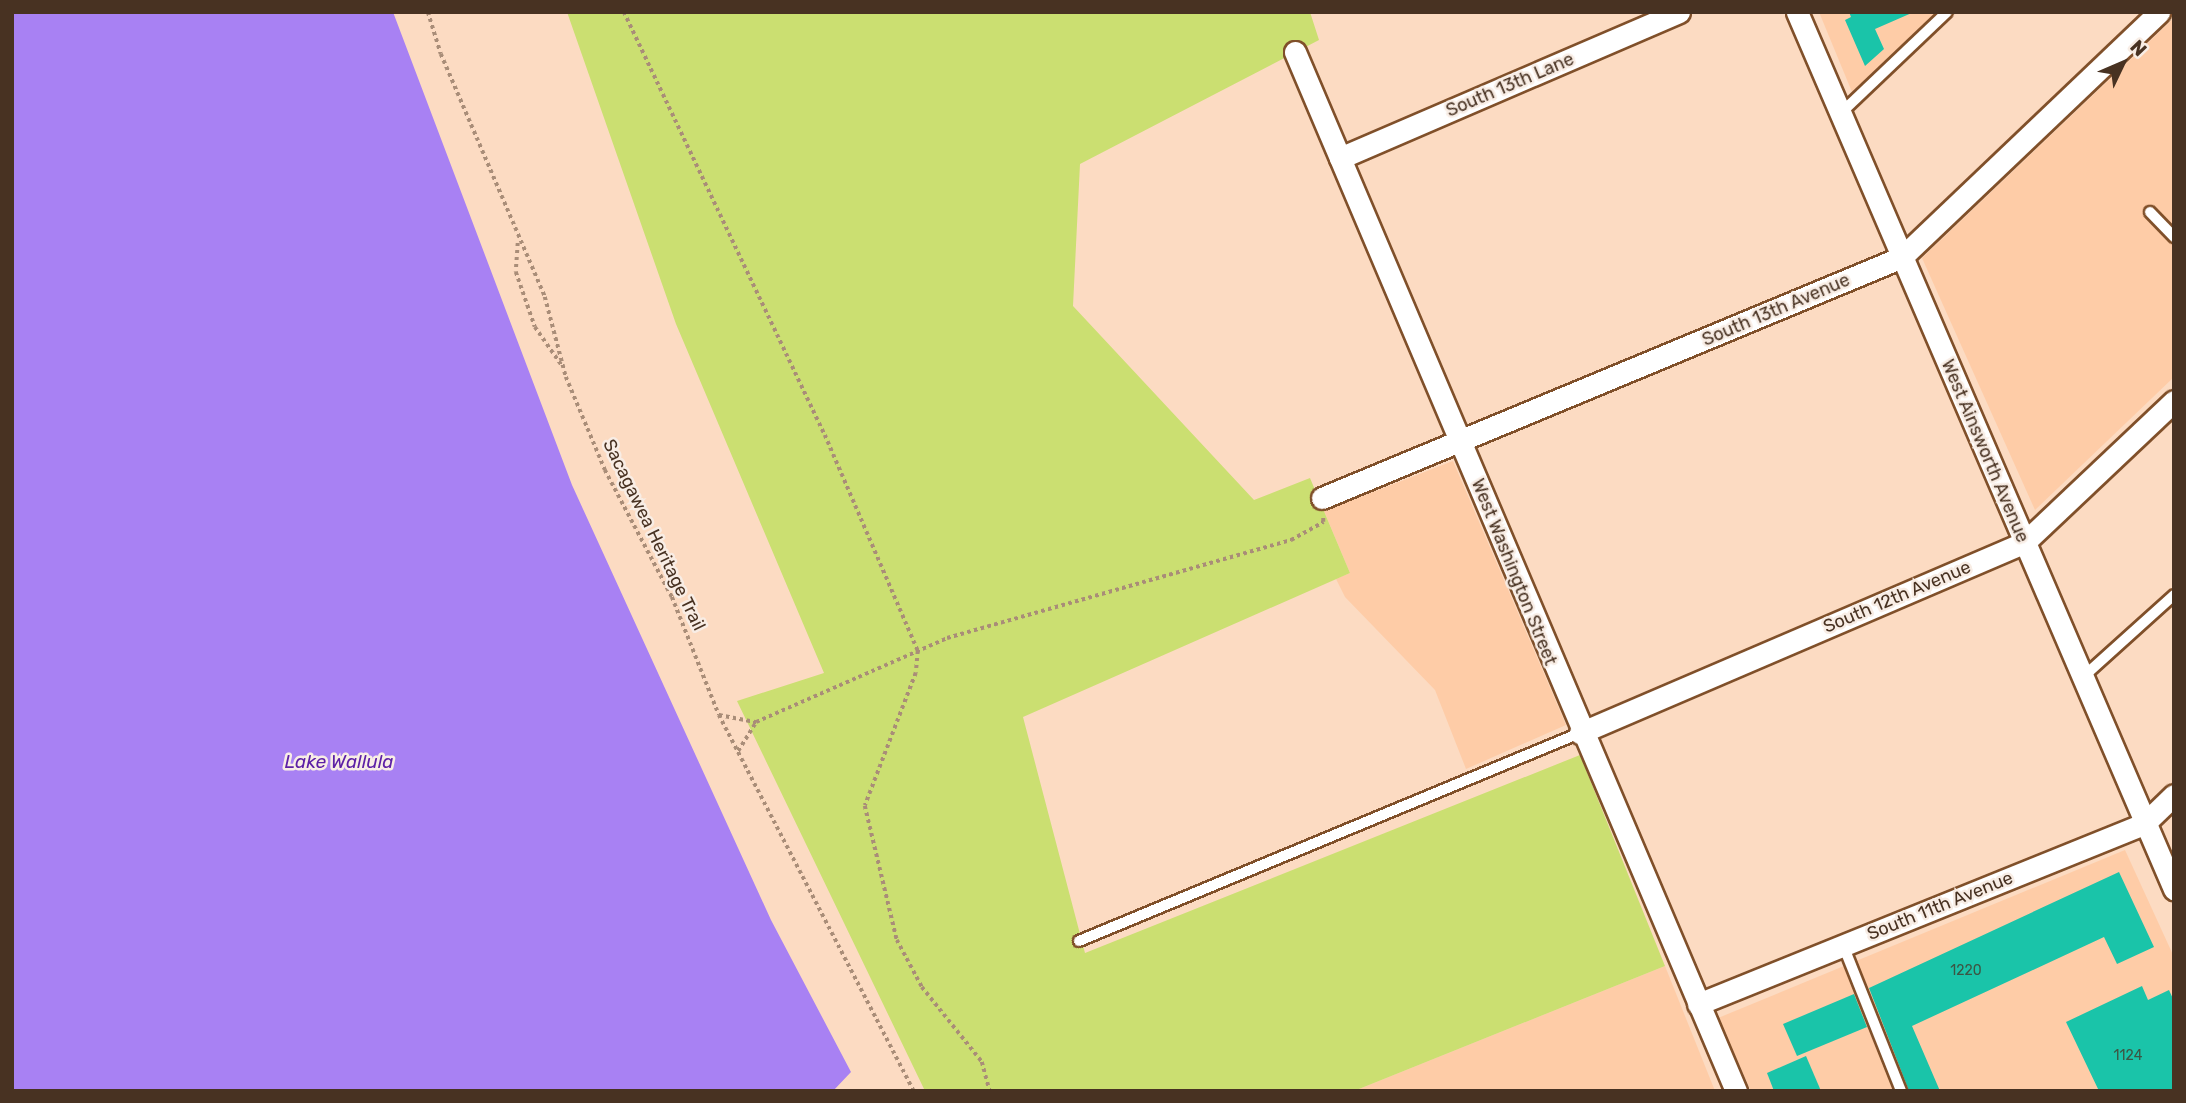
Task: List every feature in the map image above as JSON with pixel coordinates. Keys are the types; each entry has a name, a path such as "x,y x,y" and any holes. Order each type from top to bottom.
{"street":[{"name":"South 13th Lane","path":"1340,158 1679,12"},
{"name":"West Ainsworth Avenue","path":"1797,12 2174,889"},
{"name":"South 13th Avenue","path":"1322,498 1902,257 2159,12"},
{"name":"West Washington Street","path":"1295,52 1580,733 1736,1091"},
{"name":"South 12th Avenue","path":"1580,733 2025,542 2174,401"},
{"name":"South 11th Avenue","path":"1699,1004 2145,822 2174,795"}],"lane":[{"path":"1841,113 1947,12"},
{"path":"2150,212 2174,237"},
{"path":"2083,677 2174,595"},
{"path":"1079,941 1580,733"},
{"path":"1843,945 1901,1091"}],"path":[{"name":"Sacagawea Heritage Trail","path":"428,12 519,242 545,297 563,368 605,470 672,597 719,715 914,1091"},
{"path":"624,12 825,435 918,651 916,673 865,806 897,940 922,987 982,1062 990,1091"},
{"path":"519,242 515,256 522,290 545,345 563,368"},
{"path":"719,715 756,722 947,638 1291,540 1323,522 1322,498"},
{"path":"738,751 756,722"}],"shaded area":[{"path":"1819,12 1937,12 1852,92"},
{"path":"2174,18 2174,377 2035,510 1922,258"},
{"path":"1453,461 1566,725 1466,769 1435,690 1345,597 1336,579 1350,573 1324,511"},
{"path":"2125,850 2174,957 2174,1091 1751,1091 1718,1018"},
{"path":"1665,966 1715,1091 1354,1091"}],"green space":[{"path":"567,12 1310,12 1319,40 1080,164 1073,306 1254,500 1310,478 1350,573 1023,717 1085,953 1580,755 1665,966 1354,1091 925,1091 737,701 824,673 676,324"}],"water":[{"name":"Lake Wallula","path":"12,12 393,12 572,485 771,920 851,1072 833,1091 12,1091"}],"building":[{"path":"1849,12 1914,12 1875,29 1884,49 1865,66 1845,20 1851,17"},
{"path":"2119,872 2154,947 2117,964 2104,937 1912,1026 1940,1091 1909,1091 1869,988"},
{"path":"2142,986 2148,1000 2169,990 2174,1001 2174,1091 2099,1091 2066,1022"},
{"path":"1854,994 1867,1027 1797,1056 1783,1024"},
{"path":"1806,1056 1821,1091 1774,1091 1767,1073"}]}
